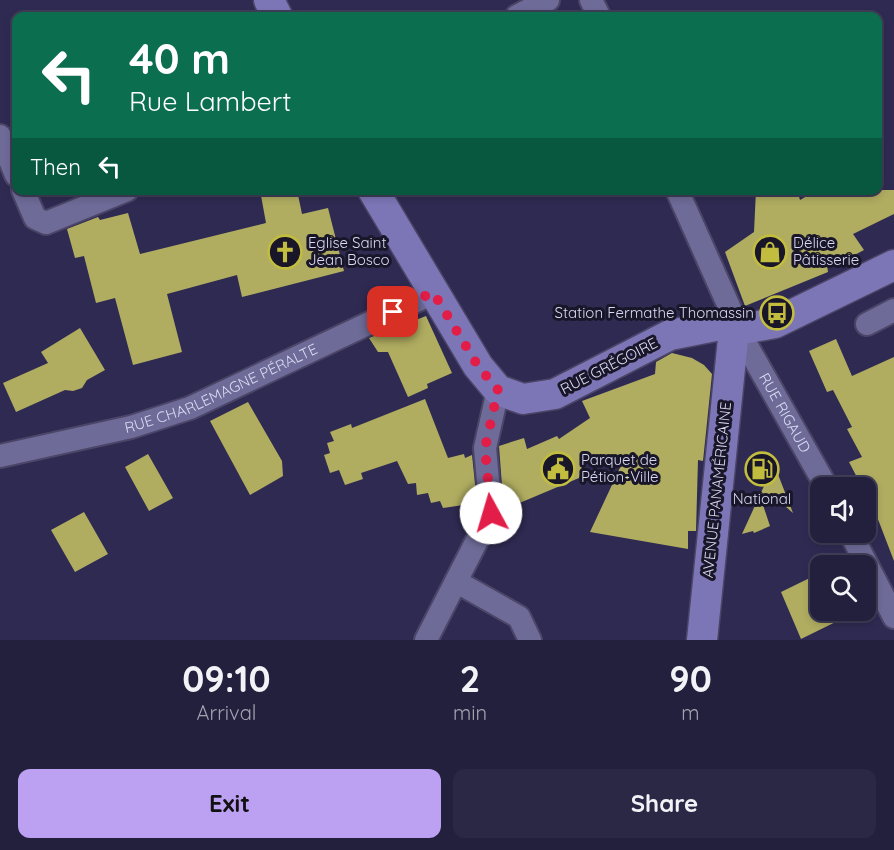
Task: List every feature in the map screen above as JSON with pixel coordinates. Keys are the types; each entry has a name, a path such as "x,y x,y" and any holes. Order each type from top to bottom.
{"main road":[{"path":"376,195 478,366 498,390"},
{"name":"RUE GRÉGOIRE","path":"498,390 524,399 555,393 670,335 775,323 894,265"},
{"name":"AVENUE PANAMÉRICAINE","path":"702,640 735,328"}],"street":[{"path":"525,12 548,0"},
{"path":"0,136 12,165"},
{"path":"25,195 35,218 46,224 115,195"},
{"name":"RUE RIGAUD","path":"679,195 735,328 821,477"},
{"name":"RUE CHARLEMAGNE PÉRALTE","path":"0,456 131,427 190,408 433,292"},
{"path":"867,324 894,310"},
{"path":"426,640 491,513 485,448 498,390"},
{"path":"856,543 894,617"},
{"path":"457,582 519,617 530,640"}],"building":[{"path":"882,190 894,190 894,214 853,234 864,250 845,260 827,265 828,272 745,306 725,252 754,232 756,195 798,195 800,200 808,195 882,195"},
{"path":"261,195 298,195 302,214 328,208 344,271 242,297 237,275 167,294 182,352 133,365 115,298 96,303 84,256 75,258 67,229 98,217 100,220 128,213 140,254 266,223"},
{"path":"426,316 452,373 427,384 428,388 408,397 388,352 378,352 369,338"},
{"path":"80,328 105,370 87,380 82,388 73,391 65,390 16,412 3,383 48,363 41,352"},
{"path":"836,339 852,376 894,357 894,561 876,514 876,477 857,477 849,462 862,457 847,429 852,427 833,390 827,392 809,351"},
{"path":"672,353 692,358 704,365 712,374 703,461 698,460 696,531 688,531 688,549 590,532 625,457 617,461 584,461 579,478 510,507 507,498 503,499 499,446 524,438 527,449 557,436 559,439 590,418 582,401 655,374 656,362"},
{"path":"425,399 448,458 464,454 465,458 472,455 477,503 443,508 440,501 431,503 428,493 417,495 416,483 408,484 397,461 361,473 363,479 345,485 339,470 330,473 324,455 330,453 327,443 334,441 330,432 351,424 352,428"},
{"path":"248,402 282,461 283,476 250,495 210,421"},
{"path":"148,454 173,498 149,511 125,467"},
{"path":"760,454 774,464 793,513 778,500 763,505 770,526 754,533 753,531 742,534 764,486 746,469"},
{"path":"84,512 108,554 75,572 51,530"},
{"path":"810,578 810,621 838,621 801,639 781,592"}],"place":[{"name":"Eglise Saint Jean Bosco","path":"285,252"},
{"name":"Délice Pâtisserie","path":"770,252"},
{"name":"Station Fermathe Thomassin","path":"777,313"},
{"name":"Parquet de Pétion-Ville","path":"558,469"},
{"name":"National","path":"762,469"}],"route":[{"path":"393,312 433,292 478,366 498,390 485,448 491,513"}]}
